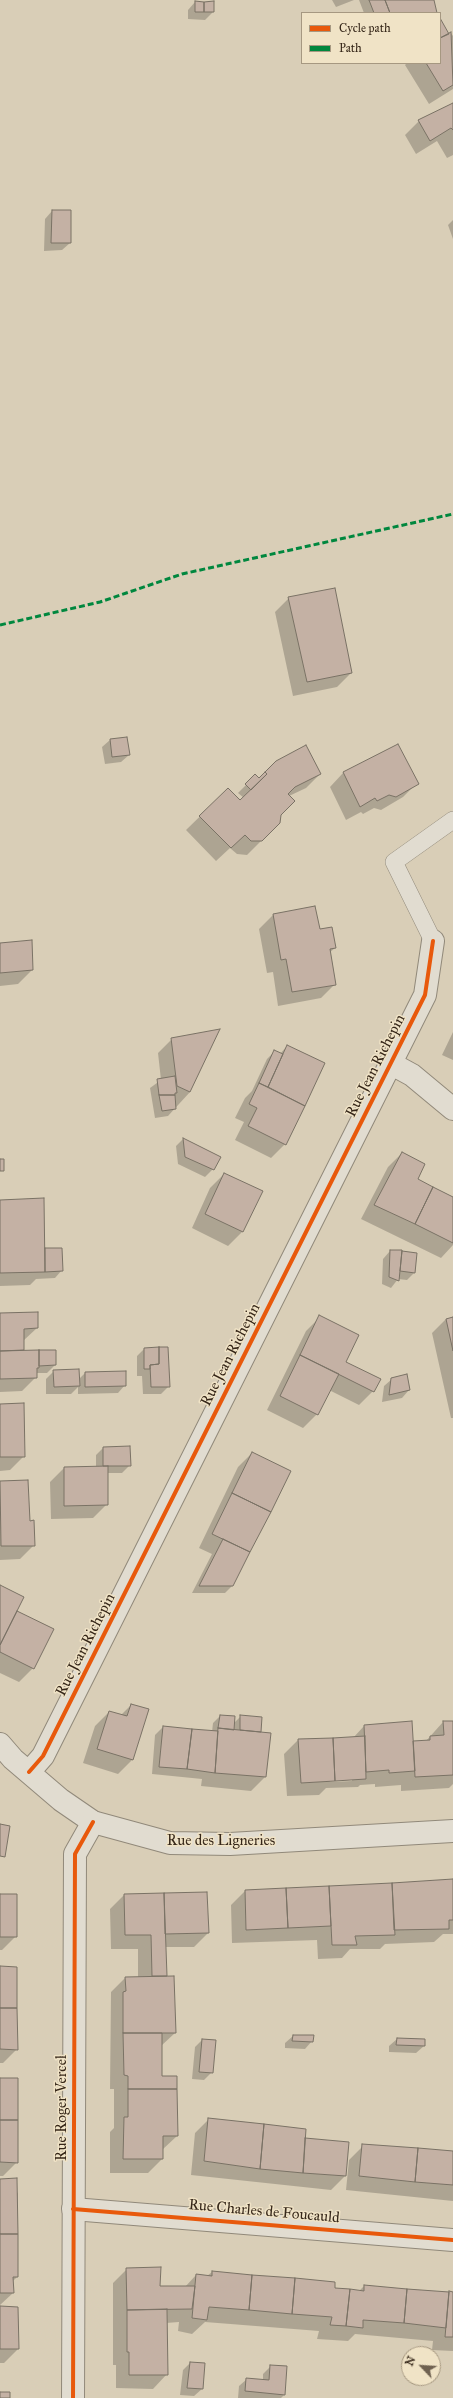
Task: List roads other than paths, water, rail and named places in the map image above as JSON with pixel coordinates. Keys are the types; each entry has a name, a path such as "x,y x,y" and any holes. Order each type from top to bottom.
{"street":[{"name":"Rue Jean Richepin","path":"10,1758 43,1756 425,995 433,941"},
{"path":"390,1064 412,1075 453,1109"},
{"name":"Rue des Ligneries","path":"10,1758 61,1800 93,1822 170,1844 230,1844 453,1832"},
{"name":"Rue Roger Vercel","path":"73,2398 75,1854 93,1822"},
{"name":"Rue Charles de Foucauld","path":"73,2208 453,2240"}],"lane":[{"path":"433,941 394,862 453,820"}]}
